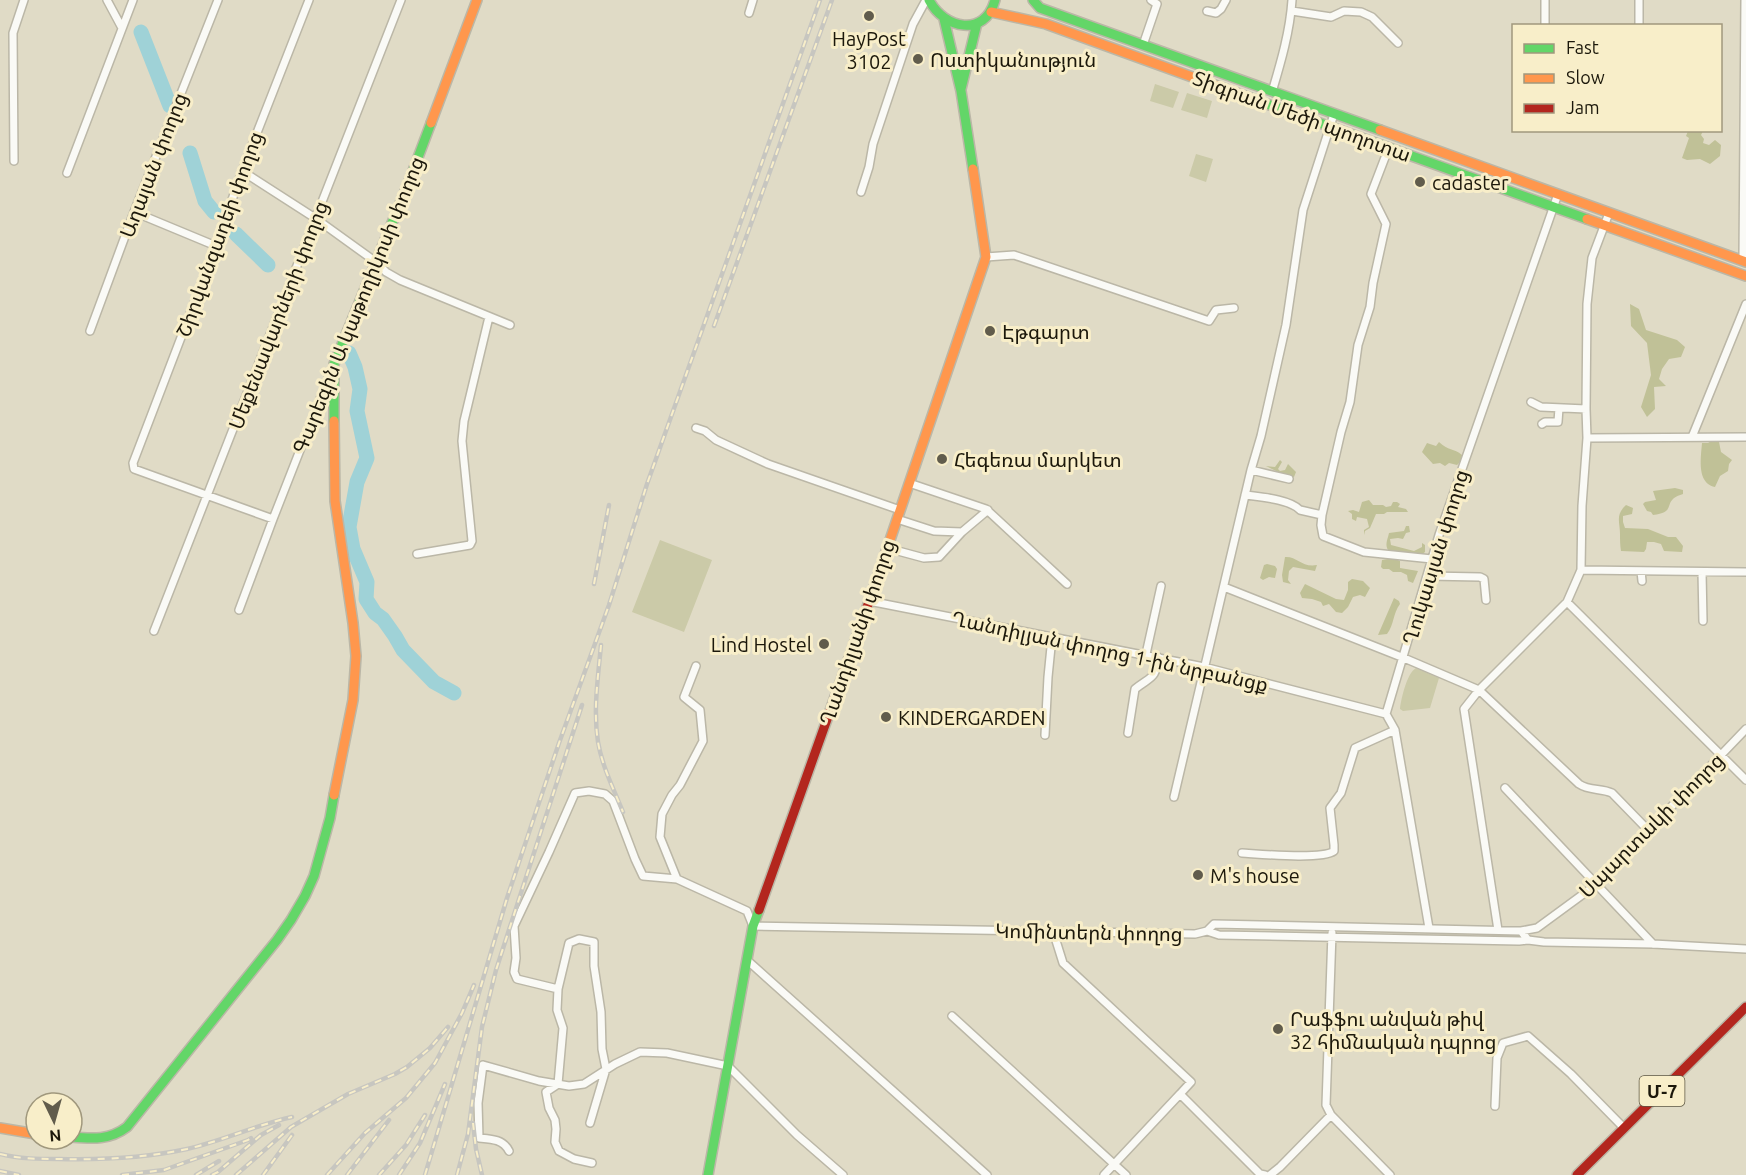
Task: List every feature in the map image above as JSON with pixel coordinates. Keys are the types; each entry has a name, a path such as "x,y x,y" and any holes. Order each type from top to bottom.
{"main road":[{"name":"Գարեգին Ա կաթողիկոսի փողոց","path":"334,364 408,184 477,0"},
{"path":"928,0 944,19 962,25 977,23 991,12 995,0"},
{"name":"Տիգրան Մեծի պողոտա","path":"1033,0 1040,8 1744,261"},
{"name":"Տիգրան Մեծի պողոտա","path":"991,12 1046,24 1746,276"},
{"name":"Ղանդիլյանի փողոց","path":"708,1175 753,926 869,601 986,257 961,91 944,19"},
{"name":"Ղանդիլյանի փողոց","path":"961,91 977,23"},
{"path":"84,1138 98,1139 118,1135 127,1127 277,940 300,904 314,876 330,818 345,746 353,700 356,656 335,501 334,364"},
{"name":"Մ-7","path":"1577,1175 1746,1007"},
{"path":"0,1128 24,1132"}],"street":[{"path":"14,161 13,33 24,0"},
{"path":"107,0 122,28"},
{"path":"67,173 133,0"},
{"name":"Աղայան փողոց","path":"90,331 134,212 218,0"},
{"name":"Շիրվանզադեի փողոց","path":"208,495 134,469 133,463 216,246 242,171 309,0"},
{"name":"Մեքենավարների փողոց","path":"154,631 401,0"},
{"path":"749,14 753,0"},
{"path":"861,192 873,144 909,34 928,0"},
{"path":"1143,45 1158,4 1151,0"},
{"path":"1207,11 1216,13 1226,0"},
{"path":"1272,92 1284,51 1292,0"},
{"path":"1545,0 1545,24"},
{"path":"1639,0 1639,24"},
{"path":"1744,261 1745,0"},
{"path":"1292,11 1331,16 1344,11 1361,12 1372,17 1398,43"},
{"path":"1174,797 1286,325 1303,210 1334,114"},
{"path":"1389,147 1371,194 1386,224 1370,307 1358,345 1350,402 1335,454 1321,525 1323,536 1364,552 1432,559"},
{"path":"242,171 315,218 376,262 386,272 400,280 510,325"},
{"name":"Ղուկասյան փողոց","path":"1386,714 1450,503 1558,194"},
{"path":"134,212 216,246"},
{"path":"1498,930 1464,709 1479,690 1567,602 1581,570 1581,506 1587,438 1587,304 1592,258 1610,213"},
{"path":"986,257 1014,255 1209,321 1216,310 1234,308"},
{"path":"1692,437 1746,304"},
{"path":"417,554 470,545 472,541 462,441 464,421 489,316"},
{"name":"Գարեգին Ա կաթողիկոսի փողոց","path":"239,610 334,364"},
{"path":"1531,402 1541,407 1586,409"},
{"path":"1548,407 1544,423 1558,422 1559,408"},
{"path":"696,429 705,431 716,440 768,464 898,514 934,531 962,532"},
{"path":"1587,438 1746,437"},
{"path":"1251,470 1289,479"},
{"path":"909,483 988,510 1066,584"},
{"path":"208,495 273,519"},
{"path":"1245,495 1287,503 1300,510 1322,515"},
{"path":"886,548 924,558 939,557 962,532 988,510"},
{"path":"1581,570 1746,572"},
{"path":"1641,571 1642,581"},
{"path":"1702,572 1703,621"},
{"path":"1428,576 1480,577 1484,579 1486,600"},
{"path":"1146,654 1161,586"},
{"path":"1224,587 1479,690 1579,784 1584,788 1607,790 1612,793 1648,830"},
{"name":"Ղանդիլյան փողոց 1-ին նրբանցք","path":"869,601 1146,654 1386,714"},
{"path":"1567,602 1746,780"},
{"path":"1045,735 1052,637"},
{"path":"1128,734 1135,689 1153,677 1157,669 1158,657"},
{"path":"677,879 660,837 662,814 703,741 700,710 684,697 696,666"},
{"path":"1386,714 1395,730 1429,928"},
{"name":"Սպարտակի փողոց","path":"1521,931 1537,928 1596,884 1746,729"},
{"path":"1242,853 1310,855 1330,854 1334,851 1330,808 1341,793 1354,748 1395,730"},
{"path":"1505,788 1653,944"},
{"path":"558,988 518,979 514,972 516,958 514,926 574,793 589,791 605,794 613,801 635,859 644,876 677,879 747,911 753,926"},
{"name":"Կոմինտերն փողոց","path":"753,926 1195,934 1207,931 1214,924 1521,931"},
{"path":"1333,926 1326,1105 1331,1115 1389,1175"},
{"path":"1207,931 1219,935 1519,942 1528,940 1746,949"},
{"path":"1521,931 1528,940"},
{"path":"1053,932 1063,963 1191,1082 1104,1175"},
{"path":"558,1084 563,1028 557,1010 558,988 569,943 579,939 594,942 594,966 606,1069 590,1123"},
{"path":"747,960 987,1175"},
{"path":"952,1016 1126,1175"},
{"path":"1495,1106 1497,1058 1503,1043 1528,1036 1571,1074 1624,1128"},
{"path":"508,1151 499,1140 479,1138 478,1103 483,1065 539,1081 569,1086 584,1084 606,1069 640,1052 667,1053 728,1066 797,1135 843,1175"},
{"path":"558,1084 546,1092 549,1108 555,1120 555,1142 559,1151 574,1159 592,1163"},
{"path":"1180,1094 1260,1174 1265,1175"},
{"path":"1270,1175 1331,1115"}],"green space":[{"path":"1155,84 1179,92 1173,108 1150,101"},
{"path":"1187,93 1212,101 1207,118 1181,110"},
{"path":"1688,132 1702,132 1703,143 1709,145 1715,140 1721,145 1720,156 1710,164 1700,159 1682,158 1689,138 1686,136"},
{"path":"1196,154 1213,159 1206,182 1189,176"},
{"path":"1630,304 1639,309 1646,330 1677,340 1685,347 1681,357 1669,359 1662,369 1659,379 1666,386 1654,387 1655,409 1647,417 1641,407 1651,375 1647,343 1631,326"},
{"path":"1713,440 1719,442 1721,452 1732,460 1728,471 1720,476 1715,487 1709,485 1705,480 1701,469 1702,443"},
{"path":"1439,442 1462,455 1462,460 1457,465 1433,464 1422,452 1427,443 1436,446"},
{"path":"1280,460 1282,462 1278,469 1285,470 1288,464 1296,472 1294,477 1266,466 1275,467"},
{"path":"1675,488 1683,490 1683,494 1672,500 1668,509 1661,514 1653,515 1647,511 1643,504 1656,500 1653,491"},
{"path":"1369,500 1373,505 1386,507 1397,502 1400,504 1398,507 1408,512 1376,514 1370,528 1365,531 1364,535 1364,530 1369,527 1367,519 1357,517 1356,521 1352,519 1352,514 1348,511 1359,512 1362,502"},
{"path":"1626,505 1633,508 1632,514 1623,516 1625,528 1648,529 1668,537 1676,537 1683,546 1682,552 1664,551 1661,544 1654,542 1647,542 1644,552 1621,551 1619,519 1620,512"},
{"path":"1406,526 1409,526 1410,532 1406,533 1403,539 1390,539 1391,545 1414,551 1422,547 1422,543 1425,545 1425,552 1421,555 1390,553 1388,550 1386,543 1389,533 1404,531"},
{"path":"660,540 712,560 684,632 632,612"},
{"path":"1285,557 1307,565 1317,565 1315,571 1293,567 1289,571 1288,580 1291,584 1283,582"},
{"path":"1394,558 1400,561 1400,568 1418,571 1413,583 1408,581 1407,575 1401,572 1393,572 1381,567 1382,560"},
{"path":"1267,564 1277,569 1275,578 1269,577 1263,580 1260,578 1264,565"},
{"path":"1352,579 1363,581 1370,588 1365,597 1360,595 1353,597 1342,613 1336,612 1329,604 1323,606 1321,602 1302,598 1300,593 1305,584 1336,599 1344,600 1348,582"},
{"path":"1394,598 1400,604 1391,627 1387,634 1378,635"},
{"path":"1416,668 1439,678 1430,708 1403,711 1400,709 1405,687"}],"waterway":[{"path":"141,32 170,106"},
{"path":"190,153 205,201 214,212"},
{"path":"236,234 268,265"},
{"path":"349,353 360,389 357,411 367,458 357,482 349,527 353,549 367,582 366,599 375,613 383,619 403,650 434,682 454,693"}],"railway":[{"path":"425,1175 507,898 559,743 609,605 647,484 820,0"},
{"path":"714,326 832,0"},
{"path":"594,584 609,505"},
{"path":"601,645 596,706 598,742 605,769 623,812"},
{"path":"457,1175 468,1134 482,1027 496,970 582,705"},
{"path":"327,1175 365,1133 406,1098 435,1063 474,985"},
{"path":"236,1175 291,1127 348,1094 407,1067 430,1048 448,1027"},
{"path":"399,1175 420,1143 445,1084"},
{"path":"379,1175 406,1145 425,1115"},
{"path":"0,1154 15,1157 75,1159 123,1158 155,1154 200,1146 292,1117"},
{"path":"347,1175 389,1120"},
{"path":"473,1123 482,1175"},
{"path":"212,1175 261,1135 279,1125"},
{"path":"263,1175 292,1135"},
{"path":"122,1175 164,1170 251,1138"},
{"path":"196,1175 219,1161"},
{"path":"0,1171 19,1175"}],"traffic: fast":[{"path":"929,0 944,18 964,25 983,20 990,12 995,0"},
{"path":"1033,0 1040,8 1380,130"},
{"path":"944,19 961,91 973,169"},
{"path":"961,89 977,23"},
{"path":"1242,95 1587,219"},
{"path":"334,421 334,364 431,123"},
{"path":"84,1138 101,1138 127,1127 277,940 305,896 314,876 334,795"},
{"path":"708,1175 753,926 759,910"}],"traffic: slow":[{"path":"431,123 477,0"},
{"path":"991,12 1046,24 1242,95"},
{"path":"1380,130 1746,262"},
{"path":"871,596 986,257 973,169"},
{"path":"1587,219 1746,276"},
{"path":"334,421 335,501 356,656 353,700 334,795"},
{"path":"0,1128 24,1132"}],"traffic: jam":[{"path":"759,910 871,596"},
{"path":"1577,1175 1746,1007"}],"place":[{"name":"HayPost 3102","path":"869,16"},
{"name":"Ոստիկանություն","path":"918,59"},
{"name":"cadaster","path":"1420,182"},
{"name":"Էթգարտ","path":"990,331"},
{"name":"Հեգեռա մարկետ","path":"942,459"},
{"name":"Lind Hostel","path":"824,644"},
{"name":"KINDERGARDEN","path":"886,717"},
{"name":"M's house","path":"1198,875"},
{"name":"Րաֆֆու անվան թիվ 32 հիմնական դպրոց","path":"1278,1029"}]}
